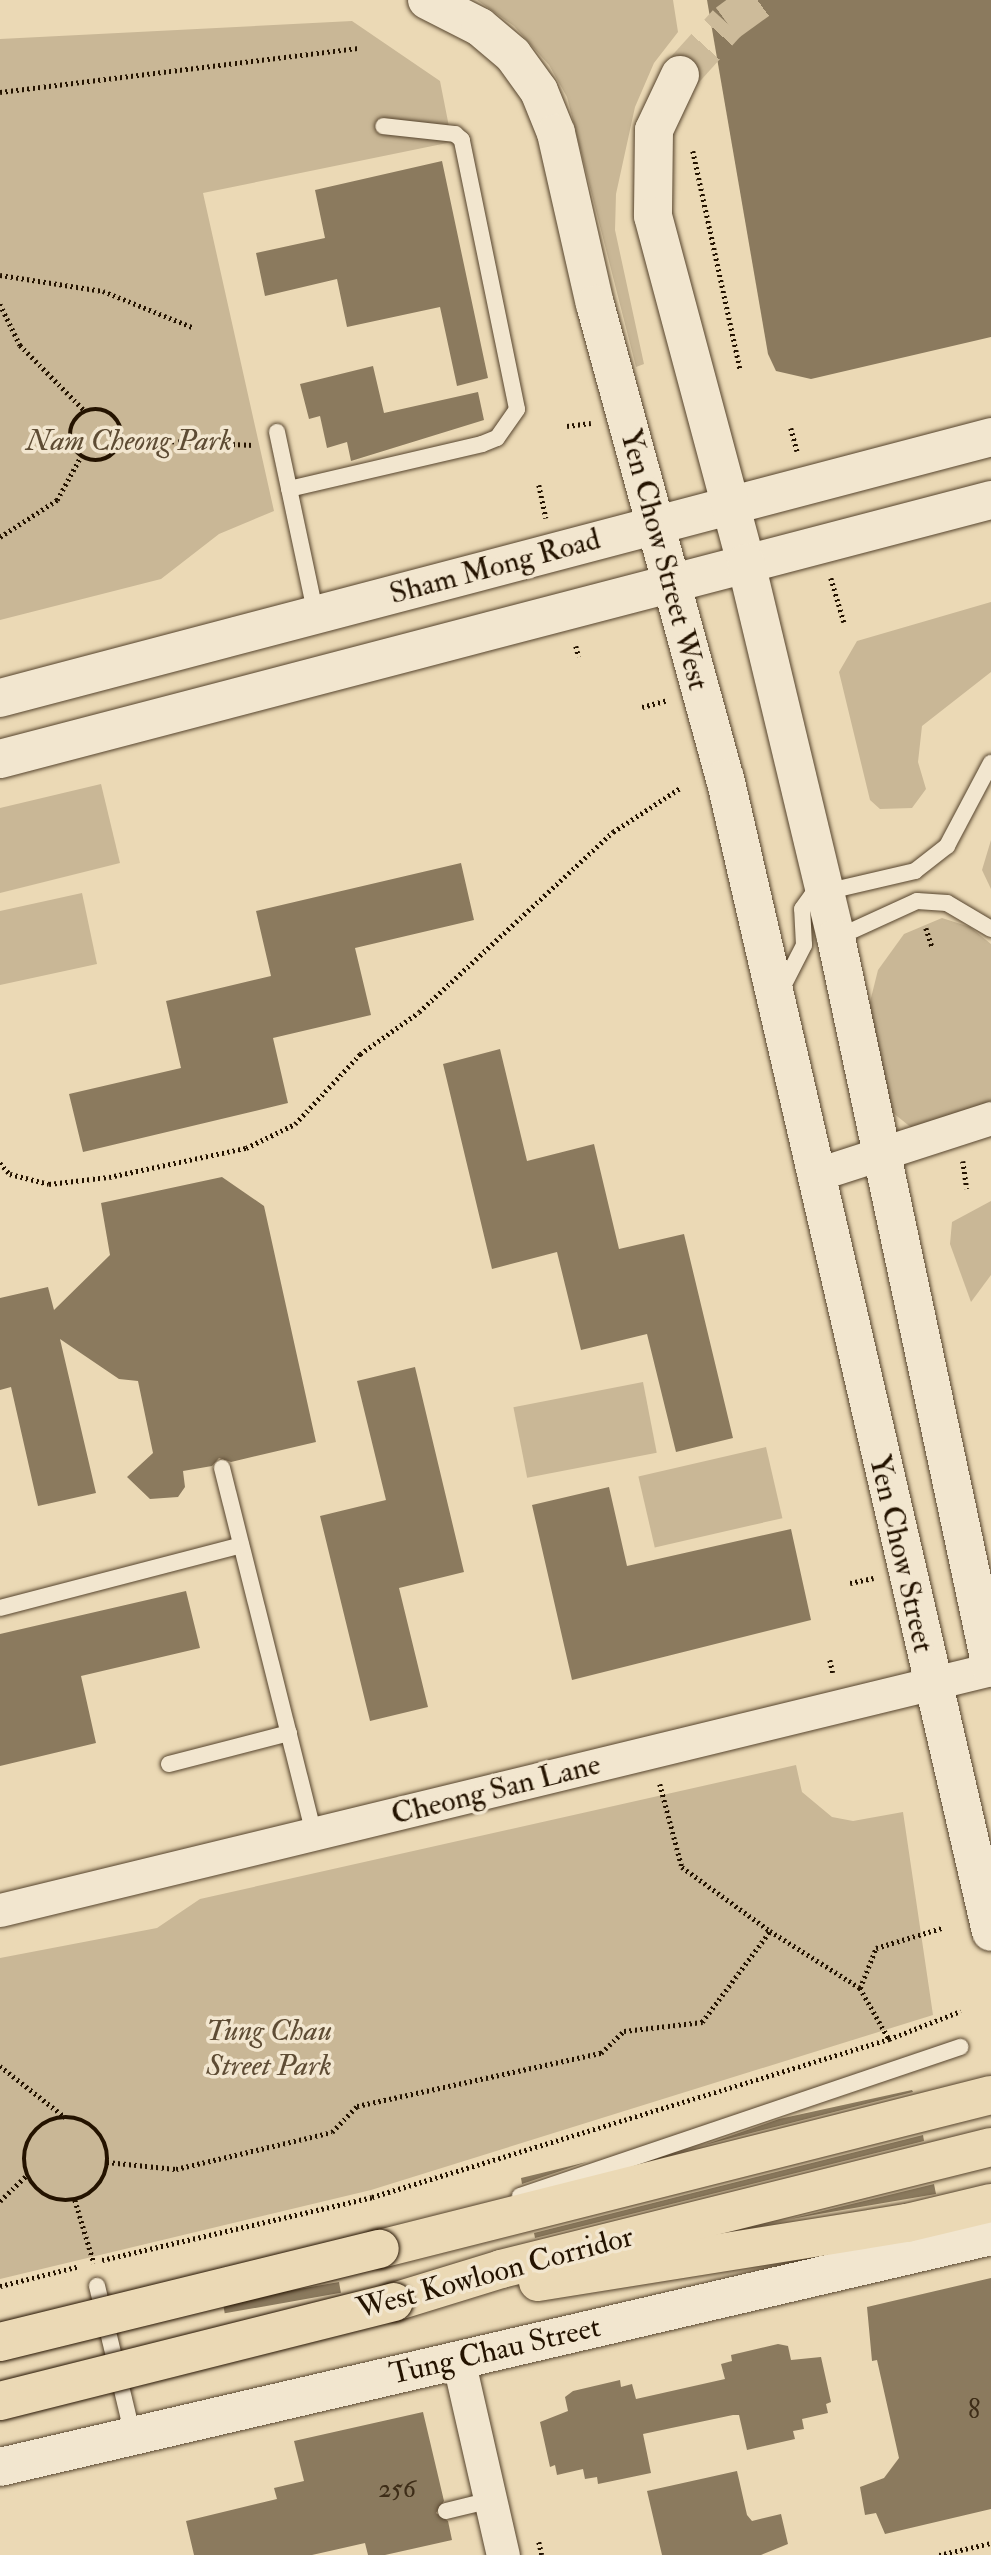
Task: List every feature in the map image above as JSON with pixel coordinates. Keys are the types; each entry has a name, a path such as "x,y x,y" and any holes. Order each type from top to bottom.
{"highway":[{"name":"West Kowloon Corridor","path":"0,2342 991,2095"},
{"name":"West Kowloon Corridor","path":"0,2401 394,2302 501,2269 991,2147"},
{"path":"394,2302 907,2223 991,2203"}],"main road":[{"name":"Yen Chow Street West","path":"427,0 494,38 527,72 549,111 625,418 677,585 777,998 816,1175"},
{"path":"680,75 654,130 650,160 663,266 746,563 836,938 881,1153"},
{"name":"Sham Mong Road","path":"0,698 316,616 730,503 991,437"},
{"name":"Sham Mong Road","path":"0,759 677,585 746,563 991,500"},
{"name":"Yen Chow Street","path":"881,1153 991,1669"},
{"name":"Yen Chow Street","path":"816,1175 930,1685 991,1932"},
{"name":"Tung Chau Street","path":"0,2467 991,2236"}],"street":[{"path":"816,1175 991,1118"},
{"name":"Cheong San Lane","path":"0,1910 991,1669"},
{"path":"458,2359 503,2555"}],"lane":[{"path":"289,489 482,444 502,432 517,409 462,140 455,134 383,126"},
{"path":"277,432 316,616"},
{"path":"777,998 804,945 802,909 823,891 915,871 947,846 991,763"},
{"path":"836,938 917,901 947,902 991,929"},
{"path":"222,1468 314,1834"},
{"path":"0,1608 241,1545"},
{"path":"169,1764 289,1733"},
{"path":"380,2249 592,2169 960,2047"},
{"path":"97,2286 133,2436"},
{"path":"446,2511 491,2500"}],"path":[{"path":"0,92 359,48"},
{"path":"690,136 740,369"},
{"path":"0,275 103,291 192,327"},
{"path":"0,304 20,345 85,412 108,411 123,439"},
{"path":"81,456 70,433 85,412"},
{"path":"123,439 261,445"},
{"path":"81,456 107,459 123,439"},
{"path":"0,537 57,500 81,456"},
{"path":"0,1163 10,1174 49,1184 109,1177 246,1148 295,1124 360,1054 419,1012 613,832 680,788"},
{"path":"660,1782 682,1867 770,1931 859,1988 889,2039"},
{"path":"859,1988 876,1948 943,1928"},
{"path":"107,2162 176,2168 332,2132 357,2106 601,2053 624,2031 702,2022 770,1931"},
{"path":"0,2286 372,2197 889,2039 961,2011"},
{"path":"0,2066 66,2117 100,2135 107,2162 97,2186 75,2200 46,2196 27,2175"},
{"path":"0,2202 27,2175 31,2136 66,2117"},
{"path":"75,2200 92,2256"},
{"path":"939,2555 991,2543"}],"green space":[{"path":"477,0 673,0 678,32 654,63 635,107 616,194 615,230 644,364 636,367 567,97 549,65 514,26"},
{"name":"Nam Cheong Park","path":"352,21 440,81 452,142 203,193 274,511 219,534 161,579 0,620 0,39"},
{"path":"991,602 991,672 922,726 918,762 926,789 912,808 880,809 870,800 839,672 857,641"},
{"path":"101,784 120,863 0,893 0,808"},
{"path":"991,840 991,889 982,870"},
{"path":"82,893 97,964 0,985 0,911"},
{"path":"942,918 970,927 991,944 991,1109 913,1129 887,1108 868,1010 878,970 904,934"},
{"path":"991,1201 991,1275 971,1302 950,1244 952,1222"},
{"path":"643,1382 657,1453 527,1478 513,1407"},
{"path":"766,1447 782,1518 655,1548 638,1476"},
{"name":"Tung Chau Street Park","path":"796,1765 802,1792 832,1817 853,1821 903,1812 933,2015 371,2190 0,2279 0,1958 157,1928 200,1899"}],"building":[{"path":"707,0 991,0 991,337 811,379 776,371 768,354"},
{"path":"442,161 488,378 457,386 440,307 347,327 337,279 265,296 256,253 325,238 315,190"},
{"path":"373,366 384,413 478,392 484,420 351,461 347,442 327,448 320,416 309,419 300,384"},
{"path":"461,863 474,920 355,948 371,1015 273,1038 288,1103 83,1152 69,1094 181,1068 166,1001 271,976 256,911"},
{"path":"500,1049 527,1161 594,1144 619,1249 684,1234 733,1438 676,1452 647,1334 581,1350 557,1252 492,1269 443,1064"},
{"path":"222,1177 264,1206 316,1442 231,1462 219,1458 212,1466 183,1471 185,1487 178,1497 150,1499 127,1477 153,1453 138,1381 119,1379 60,1339 96,1493 38,1506 11,1387 0,1390 0,1298 48,1287 54,1310 110,1255 101,1203"},
{"path":"415,1367 464,1572 399,1588 428,1707 370,1721 320,1516 386,1500 357,1381"},
{"path":"609,1487 627,1566 791,1529 811,1620 572,1680 532,1505"},
{"path":"186,1591 200,1648 81,1676 96,1743 0,1766 0,1634"},
{"path":"912,2090 913,2092 704,2145 779,2119"},
{"path":"923,2135 924,2141 535,2238 534,2233"},
{"path":"587,2162 522,2184 521,2178"},
{"path":"934,2184 936,2194 790,2219"},
{"path":"991,2278 991,2509 885,2534 876,2513 865,2515 860,2487 884,2478 899,2458 877,2360 872,2361 867,2307"},
{"path":"339,2282 341,2293 225,2313 223,2302"},
{"path":"778,2344 788,2346 791,2360 821,2357 831,2402 826,2404 828,2413 802,2419 804,2429 793,2431 795,2439 747,2450 739,2415 733,2415 643,2434 651,2473 598,2484 597,2477 585,2479 583,2469 557,2475 555,2465 550,2467 540,2422 568,2411 565,2397 573,2391 620,2380 621,2387 632,2384 636,2399 725,2379 721,2364 732,2361 731,2355"},
{"path":"423,2412 444,2501 436,2513 448,2521 452,2540 385,2555 368,2555 365,2543 312,2555 194,2555 186,2521 277,2499 274,2488 304,2481 294,2441"},
{"path":"737,2471 747,2515 752,2521 781,2514 788,2544 761,2555 662,2555 647,2491"}],"tunnel":[{"path":"680,75 727,23 759,0"}]}
